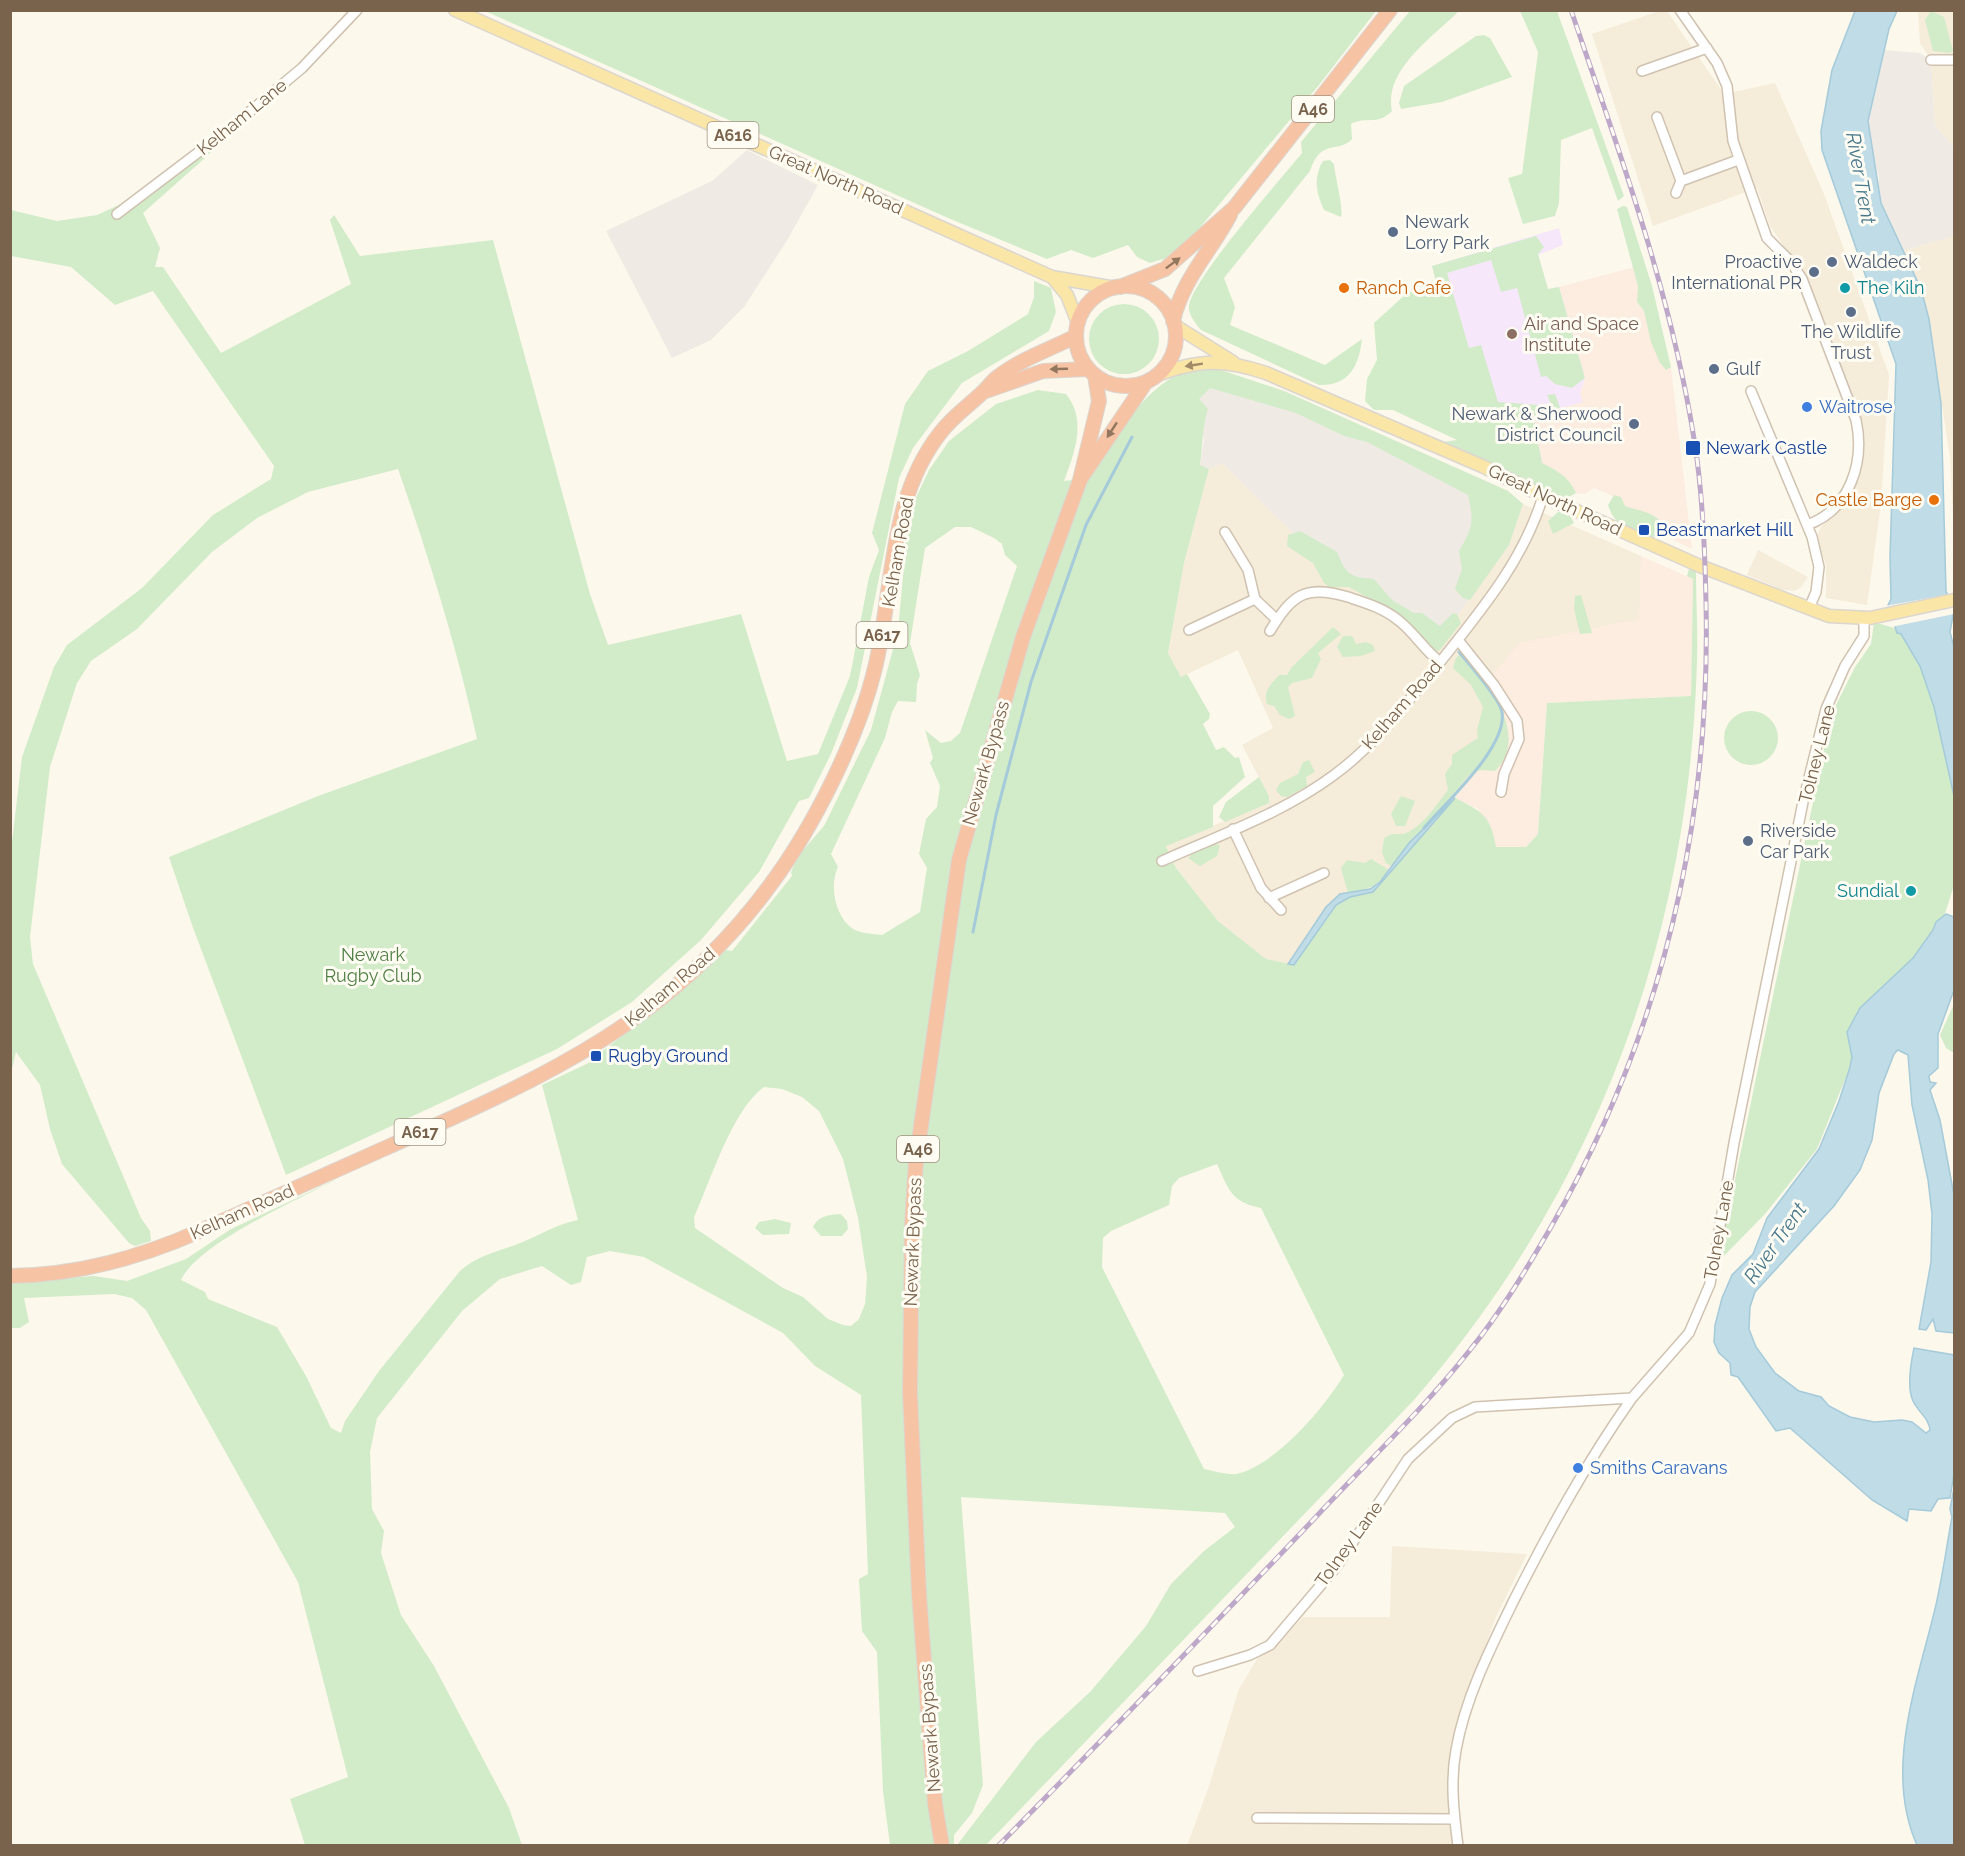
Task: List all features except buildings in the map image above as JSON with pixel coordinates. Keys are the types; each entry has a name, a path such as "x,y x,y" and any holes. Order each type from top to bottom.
{"highway":[{"name":"A46","path":"1173,323 1184,287 1214,244 1234,208 1390,10"},
{"name":"A46","path":"1118,287 1165,269 1234,208"},
{"path":"1118,287 1136,288 1151,294 1163,304 1173,323 1175,339 1172,354 1151,378 1119,386 1091,372 1079,354 1077,330 1092,300 1118,287"},
{"name":"Kelham Road","path":"10,1276 77,1271 147,1253 434,1126 576,1057 658,1000 706,959 734,930 772,882 802,836 840,761 874,672 885,621 901,518 908,491 927,452 953,417 1004,372 1077,330"},
{"name":"Kelham Road","path":"983,392 1043,370 1091,372"},
{"name":"Newark Bypass","path":"941,1842 935,1804 919,1594 912,1463 911,1292 916,1161 959,860 1023,637 1080,480 1099,401 1091,372"},
{"name":"Newark Bypass","path":"1080,480 1151,378"}],"main road":[{"name":"Great North Road","path":"455,10 1052,277 1084,285 1118,287"},
{"path":"1052,277 1067,295 1077,330"},
{"name":"Great North Road","path":"1173,323 1233,362 1297,385 1482,466 1542,496 1772,595 1810,606 1829,616 1864,618 1954,600"},
{"name":"Great North Road","path":"1151,378 1197,363 1233,362"}],"street":[{"name":"Kelham Lane","path":"117,214 229,129 302,68 357,10"},
{"path":"1680,10 1717,63 1727,86 1733,141 1767,238 1791,262 1802,279 1856,420 1860,438 1859,455 1845,494 1829,514 1807,525"},
{"path":"1642,71 1707,48"},
{"path":"1930,60 1954,60"},
{"path":"1657,117 1681,181 1676,193"},
{"path":"1681,181 1738,160"},
{"path":"1751,391 1807,525 1819,567 1816,591 1810,606"},
{"name":"Kelham Road","path":"1162,861 1308,793 1346,766 1385,729 1458,640 1513,565 1534,526 1542,496"},
{"path":"1225,532 1248,570 1255,599 1277,620"},
{"path":"1270,631 1286,606 1300,595 1320,591 1333,592 1363,601 1389,613 1400,621 1426,652 1440,662"},
{"path":"1191,616 1193,628 1255,599"},
{"name":"Tolney Lane","path":"1198,1671 1250,1656 1270,1644 1337,1566 1408,1459 1452,1418 1475,1407 1632,1398 1689,1333 1710,1284 1734,1143 1803,802 1826,709 1845,666 1862,641 1864,618"},
{"path":"1458,640 1510,707 1517,721 1519,739 1504,774 1501,792"},
{"path":"1233,829 1269,898 1281,910"},
{"path":"1269,898 1324,873"},
{"path":"1458,1845 1452,1790 1459,1734 1490,1650 1588,1462 1632,1398"},
{"path":"1257,1818 1455,1819"}],"shaded area":[{"path":"1659,11 1667,11 1724,94 1775,83 1824,194 1889,375 1881,504 1867,605 1826,598 1826,564 1816,538 1821,527 1842,505 1859,472 1864,452 1862,423 1805,277 1770,226 1757,188 1653,226 1592,34"},
{"path":"1918,11 1954,11 1954,147 1935,125 1931,60 1920,43"},
{"path":"1884,50 1920,53 1931,60 1935,125 1954,147 1954,236 1903,251 1878,193 1879,178 1868,131 1870,105"},
{"path":"747,150 818,185 788,239 744,307 711,340 672,358 606,231 712,181"},
{"name":"Air and Space Institute","path":"1559,228 1563,245 1538,255 1548,289 1559,287 1585,378 1580,394 1583,402 1533,416 1545,476 1483,453 1432,266"},
{"path":"1954,236 1954,532 1950,458 1929,319 1921,289 1903,251"},
{"path":"1642,265 1660,338 1671,367 1692,549 1619,513 1615,497 1594,488 1584,494 1571,493 1543,480 1532,416 1582,401 1580,394 1585,378 1559,287"},
{"path":"1186,372 1284,391 1508,491 1523,504 1509,545 1436,645 1403,615 1299,539 1222,463 1209,469 1200,466 1204,439"},
{"path":"1222,463 1299,539 1403,615 1436,645 1509,545 1523,504 1641,556 1640,619 1519,644 1502,730 1455,798 1409,843 1381,882 1340,894 1311,929 1288,964 1266,959 1218,921 1176,868 1166,845 1268,803 1269,796 1242,745 1273,728 1238,650 1181,677 1168,653 1184,563 1209,469"},
{"path":"1758,550 1808,577 1795,591 1783,590 1747,575"},
{"path":"1641,556 1693,579 1691,696 1547,703 1538,834 1526,847 1496,847 1478,809 1455,798 1502,730 1505,708 1486,683 1519,643 1639,619"},
{"path":"1392,1546 1527,1554 1496,1617 1455,1729 1450,1765 1454,1845 1187,1846 1209,1786 1239,1689 1257,1659 1279,1644 1303,1617 1390,1617"}],"green space":[{"path":"485,11 1376,11 1319,85 1187,243 1164,261 1163,259 1150,263 1137,257 1128,245 1093,258 1071,250 1047,259 948,218"},
{"path":"1410,11 1459,11 1424,43 1403,68 1395,82 1391,96 1392,111 1381,119 1361,120 1351,124 1352,139 1342,146 1330,148 1319,154 1310,171 1224,278 1235,307 1230,325 1325,365 1362,339 1358,358 1351,372 1338,382 1319,385 1201,330 1191,316 1189,306 1205,274 1302,153 1301,142"},
{"path":"1520,11 1557,11 1624,196 1618,201 1592,128 1561,140 1559,203 1555,216 1523,224 1508,178 1522,174 1538,52"},
{"path":"1931,11 1944,17 1953,51 1949,53 1933,51 1925,20"},
{"path":"1484,35 1490,38 1512,77 1442,102 1401,109 1399,103 1404,86 1476,36"},
{"name":"Newark Rugby Club","path":"220,131 223,142 143,213 160,248 155,267 163,267 221,353 351,284 330,220 334,215 360,256 493,240 590,594 608,645 741,614 787,761 818,754 850,676 869,577 879,550 872,533 905,404 928,371 968,351 1028,314 1034,297 1034,281 1051,288 1056,312 1049,331 962,383 913,448 899,478 857,688 831,754 809,798 799,801 759,872 701,940 632,1002 557,1049 286,1175 192,925 169,857 318,796 477,739 442,603 398,469 308,492 257,518 212,552 137,629 91,661 77,683 50,767 30,937 33,964 141,1218 150,1231 151,1241 135,1246 129,1243 62,1164 50,1129 40,1085 16,1052 11,1073 11,850 22,757 54,667 67,645 142,588 213,515 271,479 274,466 153,291 115,305 71,267 11,256 11,210 57,221 97,215 134,198"},
{"path":"1330,160 1334,164 1341,217 1324,210 1319,197 1318,173 1323,161"},
{"path":"1627,207 1652,286 1671,367 1666,370 1660,363 1651,342 1644,311 1637,302 1638,286 1617,209"},
{"path":"1536,236 1544,247 1538,254 1548,289 1559,287 1585,378 1572,388 1555,384 1546,376 1541,377 1517,288 1501,292 1491,260 1447,273 1469,348 1481,345 1498,402 1552,406 1547,395 1555,394 1560,408 1533,416 1542,463 1562,475 1576,493 1562,501 1446,446 1444,442 1457,440 1393,410 1374,410 1365,401 1367,379 1377,360 1374,323 1407,293 1437,286 1432,266"},
{"path":"1124,304 1137,307 1149,314 1156,326 1159,339 1156,352 1149,364 1137,371 1124,374 1111,371 1099,364 1092,352 1089,339 1092,326 1099,314 1111,307"},
{"path":"1215,368 1284,391 1508,491 1523,504 1509,545 1470,600 1463,598 1455,589 1462,569 1459,551 1471,524 1468,495 1367,442 1344,436 1296,413 1210,388 1199,399 1208,409 1200,465 1209,469 1184,563 1168,653 1181,677 1187,674 1210,714 1209,719 1203,724 1216,750 1224,747 1235,758 1239,757 1245,777 1213,806 1213,827 1166,846 1176,868 1218,921 1266,959 1294,965 1336,905 1350,897 1373,892 1455,798 1484,816 1491,828 1496,847 1526,847 1538,834 1547,703 1691,696 1693,579 1687,576 1689,569 1696,571 1697,662 1690,765 1675,865 1652,962 1621,1056 1581,1147 1534,1235 1478,1319 1414,1400 986,1845 957,1845 1036,1742 1090,1692 1146,1626 1171,1584 1204,1551 1235,1527 1225,1513 961,1497 983,1785 972,1813 954,1835 954,1845 890,1845 883,1791 877,1652 862,1631 859,1579 868,1574 861,1395 815,1366 783,1333 644,1257 610,1251 587,1257 581,1282 571,1285 542,1266 500,1279 462,1311 377,1418 370,1452 372,1509 384,1531 381,1553 401,1615 434,1666 509,1808 522,1845 305,1845 290,1799 348,1777 298,1582 146,1310 132,1298 114,1294 24,1298 29,1322 20,1328 11,1328 11,1282 94,1276 127,1281 186,1259 231,1229 337,1179 228,1237 207,1251 191,1266 181,1280 205,1292 208,1299 277,1327 306,1376 331,1428 341,1433 345,1421 379,1371 460,1271 482,1257 557,1226 578,1220 542,1085 597,1059 600,1053 689,984 726,950 732,951 792,876 791,872 798,856 824,826 871,730 898,631 906,542 914,502 929,470 949,441 996,404 1038,390 1066,394 1076,414 1077,436 1064,481 1090,478 1130,416 1157,388 1171,378 1186,372","holes":["955,527 971,527 994,538 1002,544 1005,555 1017,566 960,733 951,741 941,743 925,730 933,758 930,763 940,786 937,807 926,819 919,854 927,868 920,912 882,935 863,932 847,924 838,909 834,891 835,874 838,867 831,854 885,738 892,712 898,701 916,702 920,675 910,643 925,548","764,1087 782,1089 802,1097 819,1111 843,1159 858,1218 867,1277 865,1304 859,1319 851,1326 828,1319 803,1297 783,1288 695,1228 694,1217 723,1147 732,1128 753,1098","1217,1164 1232,1194 1243,1202 1261,1208 1344,1375 1311,1419 1282,1448 1267,1460 1236,1474 1204,1469 1102,1267 1103,1238 1111,1231 1169,1205 1172,1186 1179,1178"]},
{"path":"1614,495 1621,497 1625,506 1655,517 1666,532 1658,538 1634,532 1621,525 1611,513 1608,505"},
{"path":"1558,512 1569,513 1574,523 1553,534 1548,521"},
{"path":"1300,531 1337,552 1343,566 1354,576 1374,579 1392,600 1414,613 1422,613 1440,626 1453,613 1457,614 1461,623 1440,650 1431,653 1402,617 1349,587 1329,587 1324,583 1313,563 1287,546 1288,535"},
{"path":"1581,595 1592,633 1580,634 1574,609 1575,596"},
{"path":"1874,622 1894,628 1901,634 1920,666 1934,707 1954,796 1954,885 1944,917 1936,922 1913,958 1860,1008 1847,1032 1852,1057 1850,1067 1817,1149 1765,1214 1718,1262 1831,715 1855,667 1871,644"},
{"path":"1333,627 1341,634 1318,653 1321,659 1312,678 1292,683 1288,687 1295,716 1289,719 1280,715 1274,706 1267,704 1268,688 1279,675 1287,675 1291,668"},
{"path":"1343,636 1352,636 1356,644 1366,642 1373,645 1375,651 1361,656 1343,657 1337,647"},
{"path":"1462,652 1483,678 1501,709 1507,726 1509,742 1505,757 1495,771 1481,770 1470,774 1392,866 1386,863 1382,852 1384,839 1392,834 1406,833 1424,820 1448,790 1445,774 1452,764 1452,755 1478,738 1477,730 1483,707 1471,685 1453,668 1456,658"},
{"path":"1746,711 1756,711 1766,715 1774,723 1778,738 1774,753 1766,761 1756,765 1746,765 1736,761 1728,753 1724,743 1724,733 1728,723 1736,715"},
{"path":"1309,760 1315,772 1306,777 1307,786 1287,797 1281,796 1276,790 1280,783 1298,774 1303,762"},
{"path":"1259,777 1269,796 1269,803 1225,822 1219,817 1226,802"},
{"path":"1401,796 1415,801 1405,826 1396,826 1391,814"},
{"path":"1212,844 1220,845 1217,856 1200,866 1188,858 1194,852"},
{"path":"1371,859 1389,870 1372,887 1348,893 1341,868 1347,860 1365,863"},
{"path":"1954,1004 1954,1053 1946,1048 1940,1035"},
{"path":"841,1214 847,1221 848,1229 842,1236 821,1236 813,1227 821,1218"},
{"path":"775,1219 791,1223 789,1234 763,1235 755,1228 759,1222"}],"water":[{"name":"River Trent","path":"1855,11 1897,11 1889,29 1868,121 1881,203 1921,289 1929,319 1941,403 1946,591 1954,610 1950,632 1954,647 1954,796 1934,707 1920,666 1901,634 1897,633 1888,605 1891,599 1890,557 1896,364 1822,150 1821,131 1832,70"},
{"path":"1455,798 1373,892 1350,897 1336,905 1294,965 1288,964 1326,907 1340,894 1370,889 1380,882 1409,843"},
{"name":"River Trent","path":"1946,914 1954,917 1954,990 1938,1034 1938,1068 1929,1076 1930,1082 1936,1083 1930,1090 1940,1120 1954,1195 1954,1333 1936,1331 1933,1319 1926,1330 1919,1329 1931,1262 1932,1214 1928,1180 1912,1105 1908,1055 1898,1050 1894,1054 1879,1093 1872,1140 1860,1170 1834,1206 1755,1292 1750,1307 1749,1329 1756,1347 1775,1373 1799,1391 1821,1397 1829,1406 1850,1417 1874,1422 1902,1420 1912,1422 1926,1433 1930,1430 1929,1426 1913,1401 1910,1389 1914,1348 1954,1355 1954,1474 1950,1498 1938,1499 1931,1511 1909,1509 1907,1521 1872,1500 1790,1428 1776,1431 1738,1377 1731,1375 1730,1363 1719,1353 1714,1342 1715,1325 1722,1298 1732,1275 1753,1254 1767,1218 1819,1149 1850,1067 1852,1057 1847,1032 1860,1008 1913,958 1936,922"},
{"path":"1954,1488 1954,1845 1917,1845 1908,1817 1903,1788 1906,1729 1942,1577 1952,1517 1950,1509"}],"pier":[{"path":"1951,594 1954,614 1891,627 1885,606"}],"waterway":[{"path":"973,932 996,815 1031,682 1086,525 1132,437"},
{"path":"1424,828 1473,774 1495,741 1501,726 1500,706 1459,652"}],"railway":[{"path":"998,1846 1413,1416 1452,1373 1481,1336 1532,1259 1590,1154 1623,1079 1650,1003 1672,926 1688,847 1700,767 1705,685 1706,602 1702,504 1685,389 1659,279 1626,171 1571,10"}],"place":[{"name":"Newark Lorry Park","path":"1393,232"},
{"name":"Waldeck","path":"1832,262"},
{"name":"Proactive International PR","path":"1814,272"},
{"name":"Ranch Cafe","path":"1344,288"},
{"name":"The Kiln","path":"1845,288"},
{"name":"The Wildlife Trust","path":"1851,312"},
{"name":"Air and Space Institute","path":"1512,334"},
{"name":"Gulf","path":"1714,369"},
{"name":"Waitrose","path":"1807,407"},
{"name":"Newark & Sherwood District Council","path":"1634,424"},
{"name":"Newark Castle","path":"1693,448"},
{"name":"Castle Barge","path":"1934,500"},
{"name":"Beastmarket Hill","path":"1644,530"},
{"name":"Riverside Car Park","path":"1748,841"},
{"name":"Sundial","path":"1911,891"},
{"name":"Rugby Ground","path":"596,1056"},
{"name":"Smiths Caravans","path":"1578,1468"}]}
